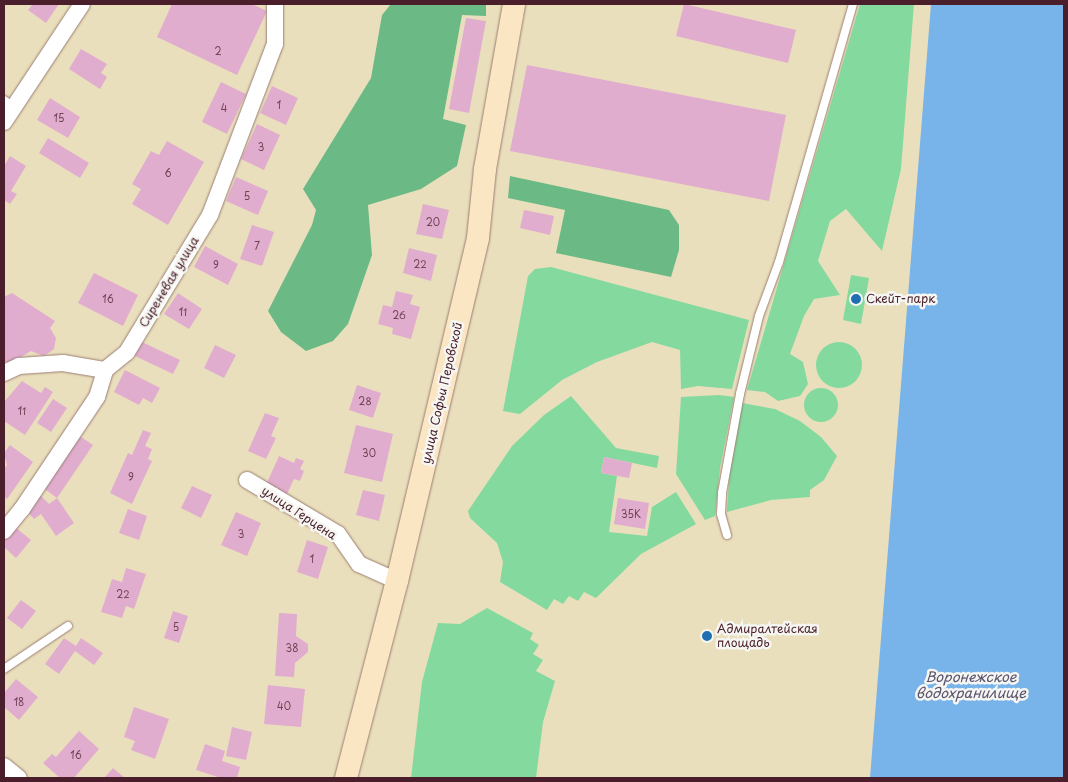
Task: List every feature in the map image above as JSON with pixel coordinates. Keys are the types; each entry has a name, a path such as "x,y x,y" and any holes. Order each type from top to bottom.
{"main road":[{"name":"улица Софьи Перовской","path":"346,778 397,581 478,238 485,169 514,4"}],"street":[{"path":"4,122 9,103 82,4"},
{"name":"Сиреневая улица","path":"105,370 127,352 210,215 275,44 275,4"},
{"path":"4,373 19,366 63,363 105,370 97,397 22,509 4,531"},
{"name":"улица Герцена","path":"247,480 338,534 359,564 397,581"},
{"path":"4,766 20,778"}],"lane":[{"path":"727,535 721,514 724,475 742,384 853,4"},
{"path":"4,668 68,626"}],"green space":[{"path":"391,4 486,4 486,16 462,15 443,119 466,125 457,166 421,189 368,205 372,255 348,324 333,341 306,351 281,332 268,311 312,225 316,210 303,189 371,78 382,15"},
{"path":"860,4 914,4 901,169 882,251 846,209 830,221 818,261 840,295 814,299 804,316 790,354 803,362 808,384 800,396 778,401 765,392 747,390"},
{"path":"510,176 669,210 679,225 679,250 671,277 556,253 565,210 508,198"},
{"path":"551,267 749,320 732,389 698,386 681,389 680,350 652,342 597,362 562,380 520,414 503,411 528,276 535,269"},
{"name":"Скейт-парк","path":"851,275 869,278 861,324 843,320"},
{"path":"835,342 843,342 852,346 858,352 862,365 858,378 852,384 843,388 835,388 826,384 820,378 816,369 816,361 820,352 826,346"},
{"path":"821,388 828,389 833,393 837,398 837,412 833,417 828,421 821,422 814,421 809,417 805,412 804,405 805,398 809,393 814,389"},
{"path":"719,395 734,397 720,468 715,516 705,520 676,474 681,397"},
{"path":"571,396 616,448 659,456 657,468 604,457 601,473 617,476 609,532 647,536 652,507 676,492 696,524 641,554 596,598 584,592 578,601 569,596 563,604 554,599 547,610 500,582 503,562 497,543 470,518 468,511 512,446 544,415"},
{"path":"742,403 775,409 800,421 821,437 837,456 824,480 810,490 810,497 771,500 727,512 730,466"},
{"path":"487,608 533,633 530,639 539,645 533,654 543,660 536,671 555,681 543,722 536,778 411,778 422,682 438,623 460,624"}],"water":[{"name":"Воронежское водохранилище","path":"931,4 1064,4 1064,778 870,778"}],"building":[{"path":"33,4 59,4 46,23 28,10"},
{"path":"172,4 252,4 267,11 237,75 157,37"},
{"path":"684,4 796,30 788,63 676,36"},
{"path":"466,18 486,21 469,113 449,109"},
{"path":"81,49 107,64 101,73 107,77 100,89 69,69"},
{"path":"527,65 786,115 769,201 510,151"},
{"path":"221,82 246,94 227,134 202,122"},
{"path":"272,86 298,98 286,125 260,113"},
{"path":"50,98 80,117 68,138 37,120"},
{"path":"257,124 280,135 264,170 241,159"},
{"path":"48,138 89,163 80,178 39,153"},
{"path":"167,141 204,162 168,225 132,204 141,189 132,184 151,151 159,155"},
{"path":"10,156 26,166 11,191 17,194 10,204 4,200 4,166"},
{"path":"236,177 268,191 258,215 226,201"},
{"path":"423,204 449,210 442,239 416,234"},
{"path":"524,210 554,216 550,235 520,228"},
{"path":"252,225 274,232 262,266 240,259"},
{"path":"205,246 238,264 228,285 194,267"},
{"path":"409,248 437,255 431,281 403,273"},
{"path":"94,273 138,295 123,326 78,303"},
{"path":"396,291 413,295 410,304 420,307 411,339 392,334 393,328 378,324 383,305 392,307"},
{"path":"12,293 55,321 50,328 56,338 54,349 44,356 31,351 11,363 4,361 4,297"},
{"path":"178,293 202,309 189,329 164,314"},
{"path":"142,342 180,360 173,374 135,356"},
{"path":"215,345 236,355 224,378 204,368"},
{"path":"125,370 160,388 152,403 143,398 139,405 114,392"},
{"path":"22,381 41,393 45,387 53,392 25,435 4,421 4,402"},
{"path":"357,385 381,393 373,418 349,410"},
{"path":"53,399 67,408 51,432 37,423"},
{"path":"265,413 279,418 271,436 276,438 266,459 248,451"},
{"path":"356,425 393,434 382,482 344,473"},
{"path":"143,430 151,433 145,446 152,449 148,459 152,461 132,504 110,493 128,453 132,455"},
{"path":"78,435 93,445 57,498 42,487"},
{"path":"10,445 33,462 7,499 4,496 4,469 7,465 4,453"},
{"path":"279,456 294,463 296,458 304,461 300,469 304,471 300,481 294,479 287,494 266,485"},
{"path":"604,457 632,463 629,478 601,473"},
{"path":"192,486 212,495 201,518 181,508"},
{"path":"363,490 385,495 379,521 356,515"},
{"path":"39,494 49,504 57,498 74,523 56,536 41,514 34,519 26,510"},
{"path":"618,498 649,503 645,529 614,524"},
{"path":"128,509 147,516 139,540 119,533"},
{"path":"236,512 261,523 247,556 221,545"},
{"path":"15,527 31,540 16,558 4,547 4,540"},
{"path":"307,540 328,547 318,579 297,572"},
{"path":"126,568 146,574 134,609 126,606 122,618 101,612 112,579 122,582"},
{"path":"21,600 36,611 22,629 7,618"},
{"path":"173,611 188,616 179,643 164,638"},
{"path":"279,613 297,614 296,636 308,644 308,652 295,663 294,677 275,676"},
{"path":"64,638 76,646 81,638 103,653 94,665 75,651 59,674 45,664"},
{"path":"16,679 38,697 19,720 4,707 4,693"},
{"path":"268,685 305,689 301,727 264,724"},
{"path":"134,707 169,719 155,759 131,750 135,741 124,737"},
{"path":"232,727 252,732 246,760 226,756"},
{"path":"79,731 99,749 74,778 60,778 43,763 52,754 56,757"},
{"path":"205,744 225,751 222,761 240,767 237,778 221,778 196,770"},
{"path":"113,768 125,778 104,778"}],"place":[{"name":"Скейт-парк","path":"856,299"},
{"name":"Адмиралтейская площадь","path":"707,636"}]}
